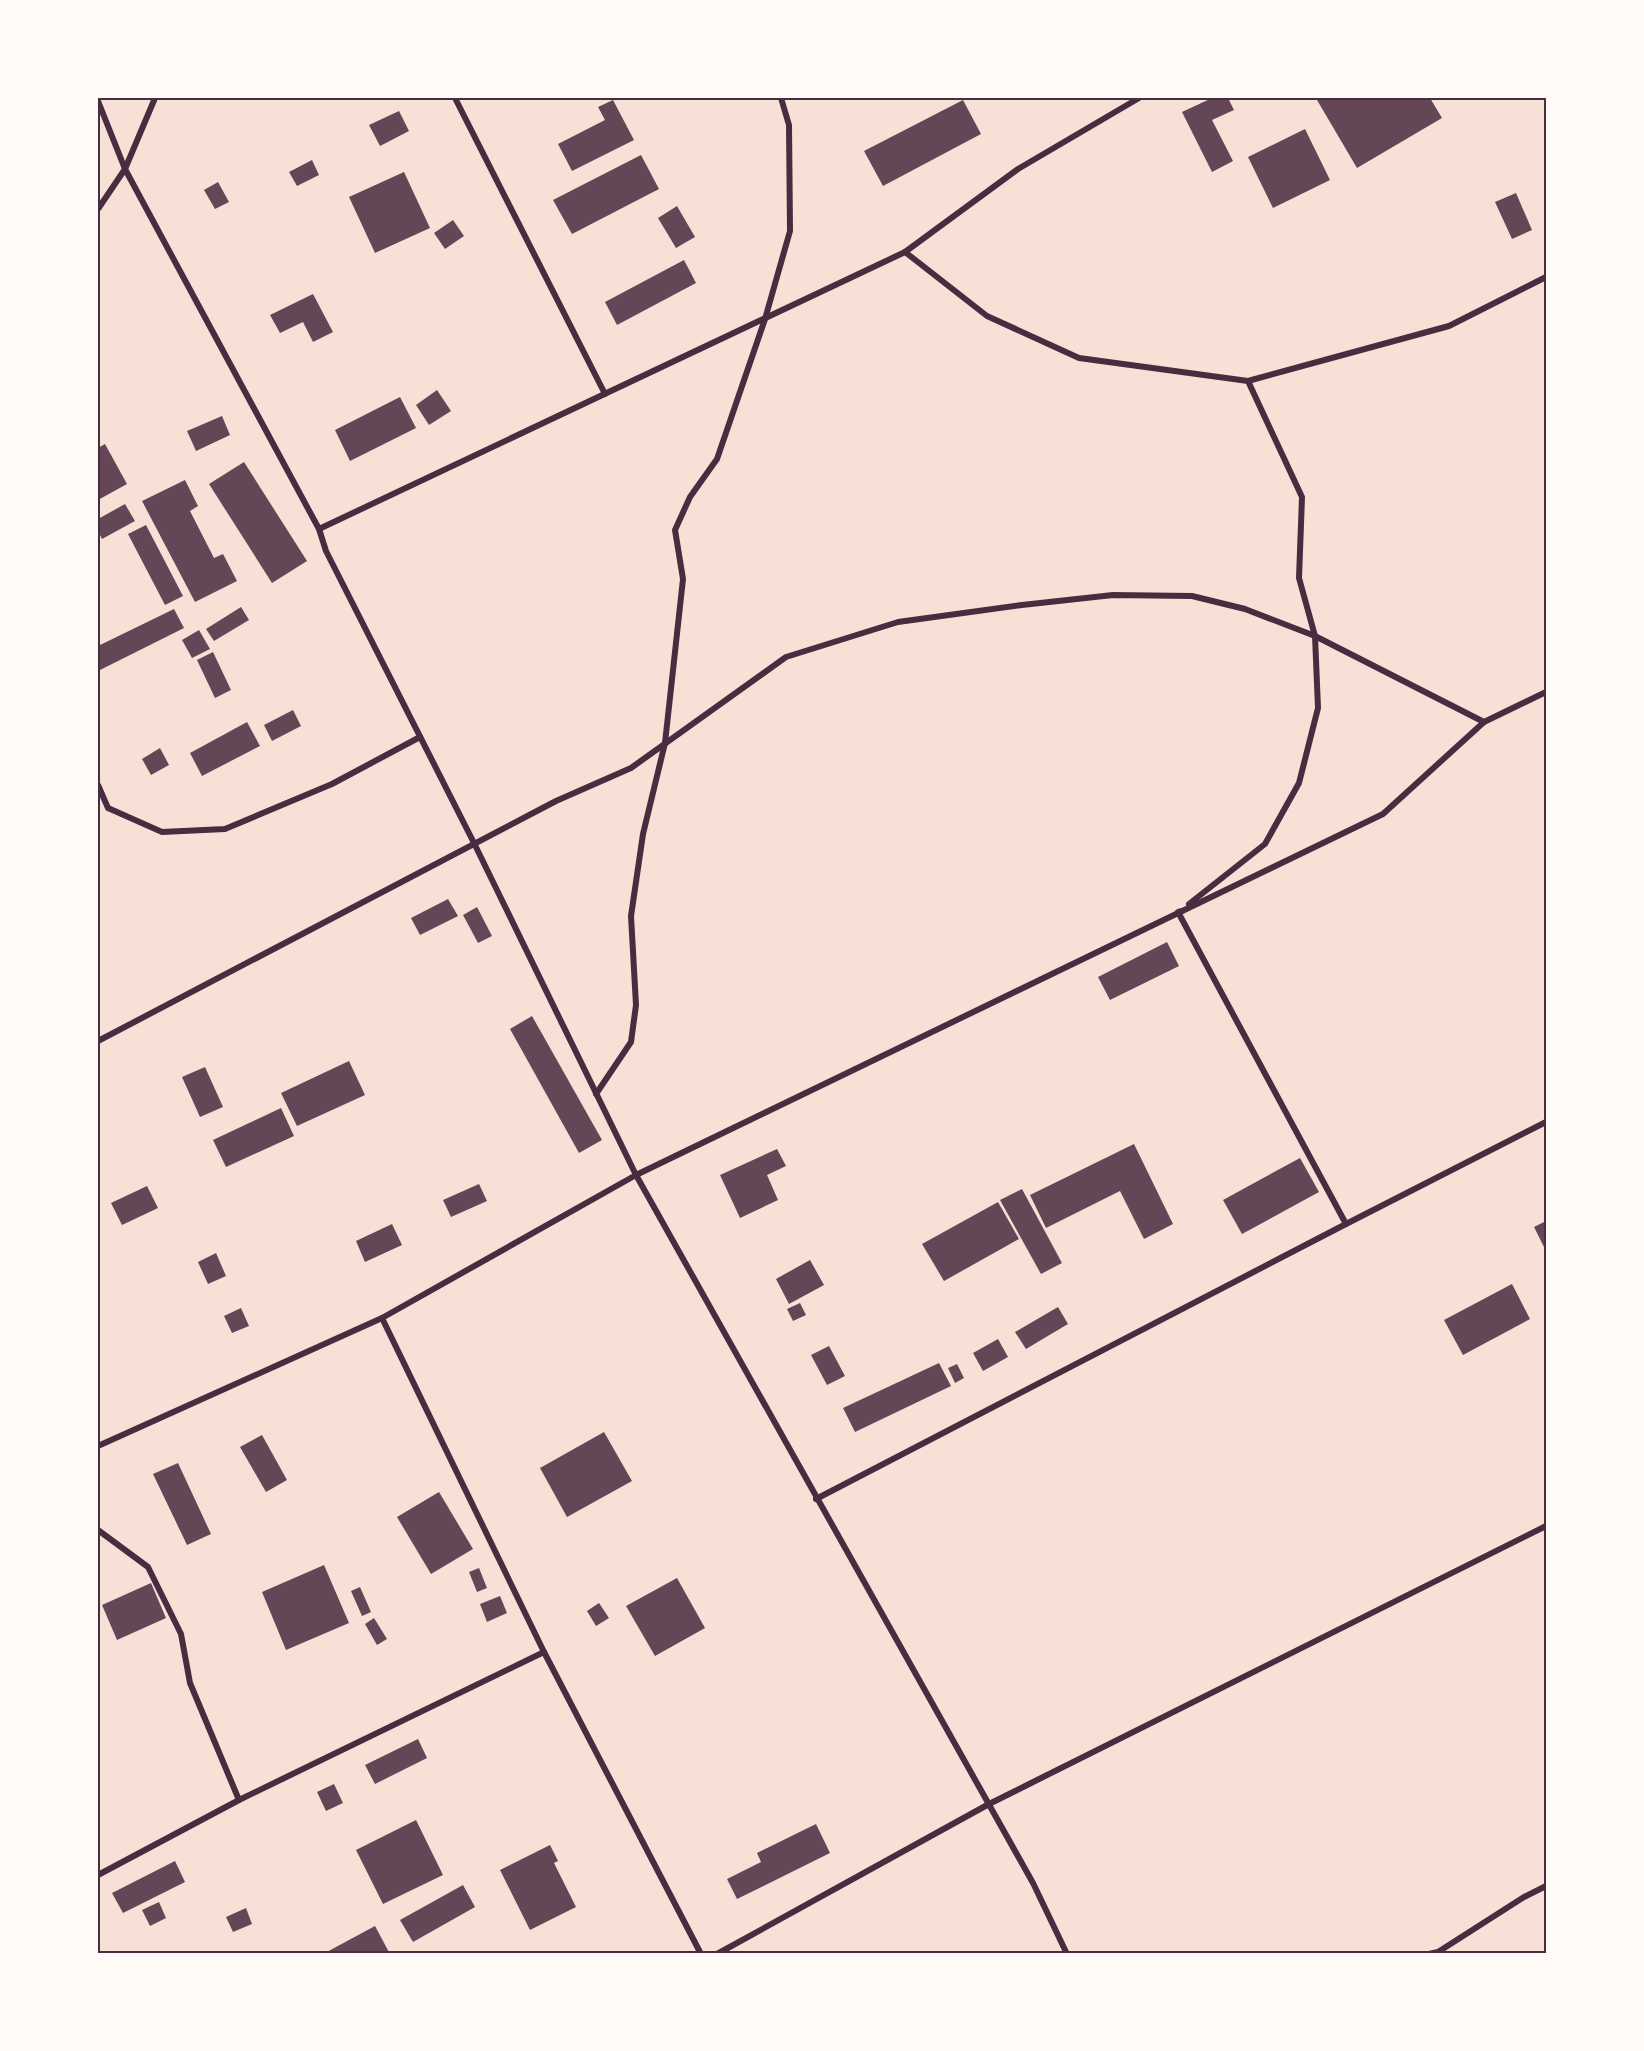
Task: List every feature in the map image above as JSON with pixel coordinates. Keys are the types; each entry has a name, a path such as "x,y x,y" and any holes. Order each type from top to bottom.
{"street":[{"path":"98,209 125,169 155,98"},
{"path":"454,98 605,394"},
{"path":"596,1094 631,1042 636,1005 631,916 643,834 664,743 683,579 675,530 690,497 717,459 765,319 790,231 789,125 781,98"},
{"path":"319,529 905,252 1018,169 1139,98"},
{"path":"98,101 125,169 319,529 326,551 474,843 636,1175 816,1500 1033,1883 1067,1953"},
{"path":"905,252 987,316 1079,358 1248,381 1449,326 1546,277"},
{"path":"1178,912 1265,844 1299,783 1318,708 1314,636 1299,578 1302,497 1248,381"},
{"path":"98,1041 474,843 556,801 630,768 786,657 898,622 1113,595 1192,596 1245,609 1314,636 1484,722"},
{"path":"98,1446 382,1318 636,1175 1383,814 1484,722 1546,692"},
{"path":"98,785 108,808 162,832 225,829 332,784 420,737"},
{"path":"1178,912 1346,1224"},
{"path":"816,1500 1546,1122"},
{"path":"382,1318 544,1652 701,1953"},
{"path":"717,1953 989,1804 1546,1526"},
{"path":"98,1530 148,1567 181,1634 190,1683 239,1800"},
{"path":"98,1875 239,1800 544,1652"},
{"path":"1429,1953 1438,1952 1524,1897 1546,1886"}],"building":[{"path":"1212,98 1228,98 1234,110 1212,120 1233,161 1212,172 1182,112"},
{"path":"1321,98 1430,98 1442,118 1357,168 1317,100"},
{"path":"613,100 634,140 572,171 558,144 605,120 598,107"},
{"path":"963,100 981,134 883,186 864,151"},
{"path":"399,111 409,131 380,146 369,125"},
{"path":"1305,129 1330,180 1273,208 1248,157"},
{"path":"641,155 659,189 572,234 553,200"},
{"path":"312,160 319,175 297,186 289,172"},
{"path":"404,172 430,228 375,253 349,197"},
{"path":"218,182 229,202 215,209 204,190"},
{"path":"1516,193 1532,230 1512,239 1495,202"},
{"path":"677,206 695,237 676,248 658,218"},
{"path":"453,220 464,236 445,249 434,233"},
{"path":"684,260 696,283 617,325 605,302"},
{"path":"313,294 333,332 313,342 303,322 280,333 270,315"},
{"path":"437,390 451,411 429,425 416,405"},
{"path":"400,397 416,428 350,461 335,430"},
{"path":"222,416 230,435 196,451 187,431"},
{"path":"105,444 127,484 98,500 98,448"},
{"path":"244,462 307,561 272,583 209,484"},
{"path":"185,480 198,506 190,511 214,558 223,554 237,581 195,602 142,501"},
{"path":"125,504 135,521 102,539 98,531 98,519"},
{"path":"146,525 183,596 165,605 128,534"},
{"path":"241,607 249,620 214,641 206,629"},
{"path":"174,609 184,628 98,671 98,646"},
{"path":"199,630 210,649 192,658 182,640"},
{"path":"213,652 231,690 215,698 197,660"},
{"path":"293,710 301,726 272,741 264,725"},
{"path":"247,722 260,746 202,776 190,753"},
{"path":"160,748 169,765 151,775 142,759"},
{"path":"448,899 458,916 420,935 411,918"},
{"path":"477,907 492,936 478,943 463,915"},
{"path":"1167,942 1179,966 1110,1000 1098,977"},
{"path":"532,1016 602,1140 579,1153 510,1029"},
{"path":"349,1061 365,1095 297,1126 281,1093"},
{"path":"205,1067 223,1107 200,1117 182,1077"},
{"path":"281,1108 294,1136 226,1167 213,1140"},
{"path":"1134,1144 1173,1224 1144,1239 1120,1191 1046,1228 1030,1195"},
{"path":"777,1149 786,1166 767,1175 778,1200 740,1218 720,1175"},
{"path":"1300,1158 1319,1192 1242,1234 1223,1200"},
{"path":"479,1184 487,1201 451,1217 443,1200"},
{"path":"147,1186 158,1208 122,1225 111,1203"},
{"path":"1022,1189 1062,1263 1041,1274 1000,1200"},
{"path":"998,1202 1019,1239 944,1281 922,1244"},
{"path":"1546,1221 1546,1251 1534,1227"},
{"path":"392,1224 402,1245 365,1262 356,1241"},
{"path":"216,1253 226,1276 208,1284 198,1262"},
{"path":"810,1260 824,1285 789,1304 776,1279"},
{"path":"1512,1284 1530,1319 1463,1355 1444,1320"},
{"path":"800,1303 806,1315 793,1321 787,1309"},
{"path":"1058,1307 1068,1324 1026,1349 1015,1332"},
{"path":"241,1308 249,1326 232,1333 224,1316"},
{"path":"998,1339 1008,1357 983,1371 973,1353"},
{"path":"829,1346 845,1376 827,1385 811,1355"},
{"path":"939,1363 951,1386 855,1432 843,1408"},
{"path":"957,1364 964,1378 955,1383 948,1368"},
{"path":"604,1432 632,1481 567,1517 540,1468"},
{"path":"262,1435 287,1480 266,1492 240,1447"},
{"path":"178,1463 211,1534 187,1545 153,1474"},
{"path":"439,1492 473,1549 431,1574 397,1517"},
{"path":"324,1565 349,1623 286,1650 262,1592"},
{"path":"479,1568 487,1588 477,1592 469,1572"},
{"path":"677,1578 705,1628 655,1656 626,1606"},
{"path":"151,1583 166,1618 117,1640 102,1605"},
{"path":"360,1587 371,1612 362,1616 351,1591"},
{"path":"500,1596 507,1613 487,1622 480,1604"},
{"path":"599,1603 609,1618 596,1626 587,1611"},
{"path":"374,1618 387,1639 377,1645 365,1624"},
{"path":"418,1739 427,1758 375,1784 365,1765"},
{"path":"334,1784 343,1803 326,1811 317,1792"},
{"path":"416,1820 443,1875 383,1904 356,1850"},
{"path":"816,1824 830,1853 737,1899 727,1879 761,1862 757,1853"},
{"path":"550,1845 558,1861 554,1863 576,1907 530,1930 500,1870"},
{"path":"175,1861 185,1882 123,1913 112,1893"},
{"path":"463,1885 475,1907 413,1942 400,1920"},
{"path":"159,1902 166,1918 150,1926 142,1910"},
{"path":"246,1908 252,1924 233,1932 226,1917"},
{"path":"375,1926 390,1954 323,1954"}]}
